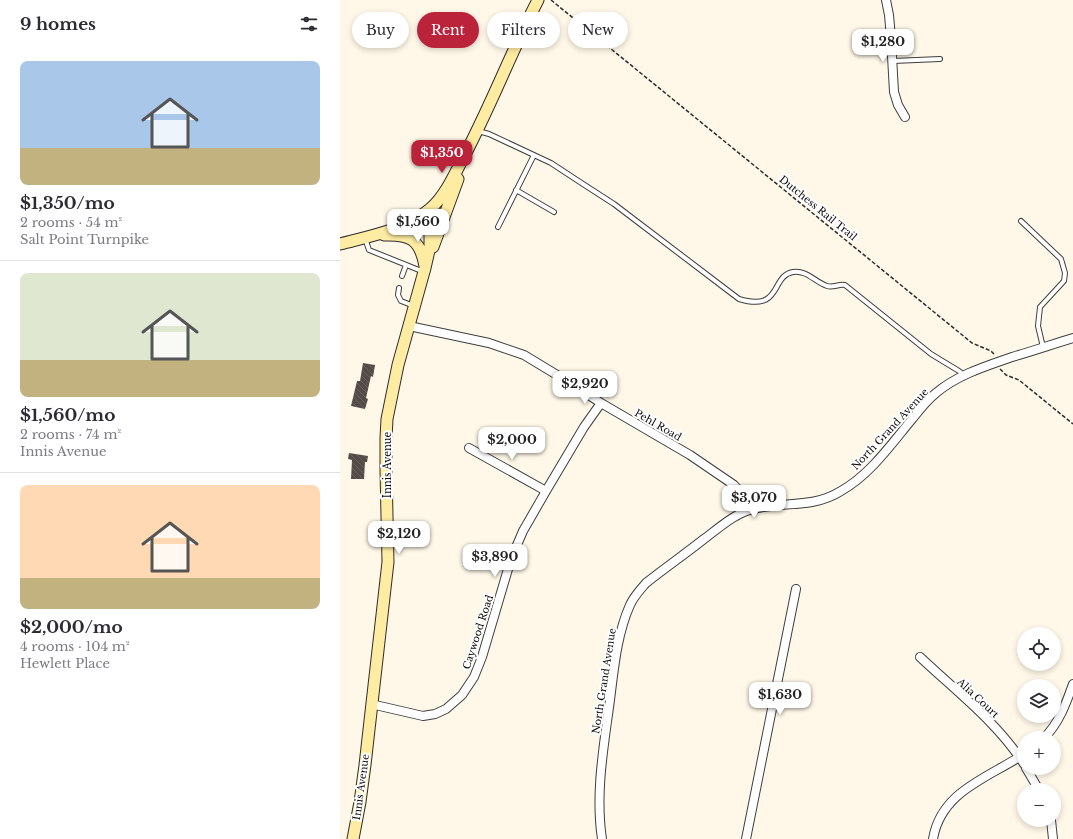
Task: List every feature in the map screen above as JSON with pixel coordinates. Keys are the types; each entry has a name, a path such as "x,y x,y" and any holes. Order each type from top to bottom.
{"main road":[{"path":"424,270 472,142 538,0"},
{"path":"340,244 399,228 431,209 440,199 472,142"},
{"name":"Innis Avenue","path":"353,839 360,802 388,562 386,470 387,419 398,365 430,246 430,234 426,223 421,216"},
{"path":"369,237 396,235 409,238 418,245 422,255 424,270"}],"street":[{"path":"886,0 889,15 894,92 898,106 905,117"},
{"name":"Pehl Road","path":"409,326 489,343 524,355 601,403 690,455 728,481 742,494 752,509"},
{"name":"North Grand Avenue","path":"602,839 600,824 600,799 606,726 620,636 630,604 646,583 722,525 740,514 752,509 811,503 830,497 842,491 855,482 870,467 936,393 964,375 998,362 1073,338"},
{"name":"Caywood Road","path":"372,704 424,716 435,714 446,709 462,695 474,676 482,657 511,559 524,531 584,427 601,403"},
{"path":"469,448 546,491"},
{"path":"746,839 796,589"},
{"name":"Alia Court","path":"920,657 989,721 1017,750"},
{"path":"1050,731 1064,708 1073,684"},
{"path":"933,839 934,828 949,804 975,782 1017,758"},
{"path":"1052,827 1053,839"}],"lane":[{"path":"893,61 940,59"},
{"path":"477,131 489,134 551,163 614,204 738,299 747,301 765,300 771,296 782,278 786,274 792,272 806,273 826,286 831,287 840,284 845,285 931,354 960,371 964,375"},
{"path":"498,227 534,155"},
{"path":"516,190 554,212"},
{"path":"1021,221 1061,259 1065,273 1064,281 1040,308 1038,326 1043,347"},
{"path":"369,237 369,250 406,265 424,270"},
{"path":"402,276 406,265"},
{"path":"399,288 398,295 401,302 414,306"}],"path":[{"name":"Dutchess Rail Trail","path":"551,0 972,343 993,353 1000,369 1004,373 1019,380 1073,424"}],"building":[{"path":"363,363 375,365 373,377 371,376 366,398 368,399 365,409 351,406 357,381 360,381"},
{"path":"349,453 368,456 367,462 365,462 364,479 351,479 352,460 348,459"}]}
